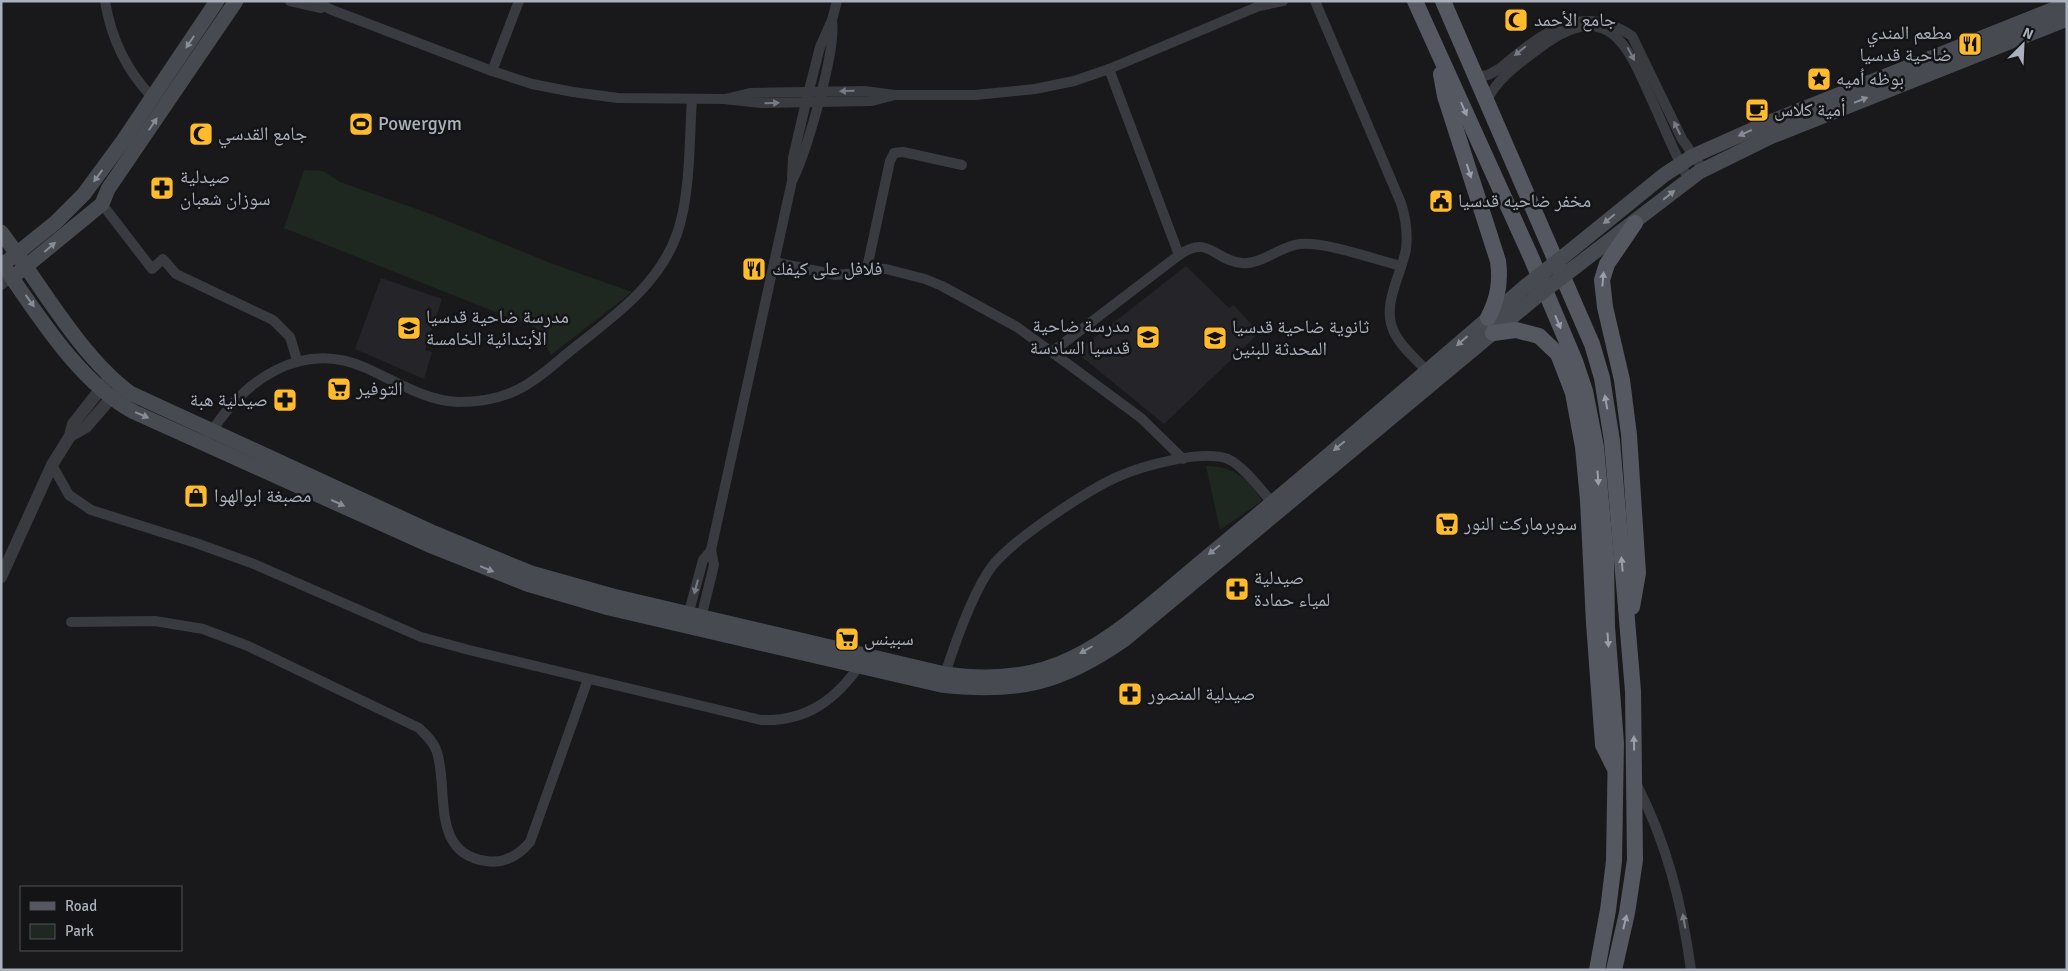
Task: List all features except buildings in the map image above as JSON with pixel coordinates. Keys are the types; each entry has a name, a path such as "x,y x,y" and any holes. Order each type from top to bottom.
{"main road":[{"path":"4,271 27,266 102,204 108,189 217,1"},
{"path":"4,271 18,254 56,222 84,194 152,97 170,84 236,1"},
{"path":"1442,1 1592,344 1602,378 1614,459 1629,622 1635,781 1635,860 1627,913 1614,970"},
{"path":"1418,8 1534,266 1585,391 1596,447 1606,557 1616,770 1614,861 1608,910 1597,970"},
{"path":"4,271 70,356 111,388 134,412 208,437 487,570 568,597 693,621 943,680 998,688 1037,683 1056,678 1092,662 1143,617 1531,292 1564,256 1687,160 1765,124 1895,79 2039,22 2061,10"},
{"path":"1276,507 1427,371 1491,326 1499,291 1498,261 1446,96 1440,57"},
{"path":"1531,292 1575,267 1703,169 1895,79"},
{"path":"1629,622 1638,573 1629,435 1622,380 1605,307 1602,280 1607,264 1634,223"},
{"path":"1,232 27,266 111,388"},
{"path":"1491,326 1539,336 1558,354 1573,393 1583,447 1588,500 1603,745 1616,770"}],"street":[{"path":"105,1 111,28 128,68 152,97"},
{"path":"290,1 332,10"},
{"path":"314,1 332,10 492,71 532,84 618,98 724,99 752,103 807,97 872,101 895,95 1007,93 1074,81 1109,69 1262,4 1283,1"},
{"path":"492,71 519,1"},
{"path":"693,621 714,565 711,550 792,181 793,158 822,40 832,20 837,1"},
{"path":"1315,1 1401,203 1407,234 1401,266 1390,306 1390,319 1394,332 1401,344 1427,371"},
{"path":"1407,1 1412,9 1418,8"},
{"path":"1476,77 1488,75 1499,69 1563,18 1591,14 1613,21 1632,36 1652,89 1687,160 1703,169"},
{"path":"792,181 802,160 833,42 832,20"},
{"path":"1485,103 1493,88 1504,76 1558,34 1578,25 1603,27 1615,33 1631,53 1652,89 1687,160 1688,180"},
{"path":"1109,69 1179,255"},
{"path":"208,437 235,402 258,382 297,360 324,358 349,362 434,398 456,402 478,402 498,397 518,390 536,378 635,298 666,257 677,234 683,209 692,99"},
{"path":"867,268 890,161 894,153 903,152 962,165"},
{"path":"102,204 152,268 164,259 176,274 273,320 290,337 297,360"},
{"path":"1052,352 1188,249 1202,246 1244,263 1281,248 1310,244 1401,266"},
{"path":"774,262 836,275 856,273 867,268 876,267 907,273 942,286 1016,327 1052,352 1141,418 1183,459"},
{"path":"1,577 52,465 70,436 76,419 111,388"},
{"path":"943,680 980,586 992,567 1009,548 1115,478 1144,468 1183,459 1212,456 1230,460 1276,507"},
{"path":"52,465 69,495 91,510 240,558 421,637 588,679 761,720 783,721 801,716 820,706 835,694 862,661"},
{"path":"71,622 155,621 203,629 248,646 419,728 437,750 447,829 452,840 468,856 490,862 513,857 530,842 588,679"},
{"path":"1635,781 1654,818 1673,873 1680,901 1691,970"}],"shaded area":[{"path":"1186,266 1229,308 1234,305 1259,333 1164,424 1076,352"},
{"path":"381,278 442,299 425,350 432,352 424,379 355,349"}],"green space":[{"path":"304,170 323,171 340,182 428,213 553,264 632,292 551,355 536,328 284,228"},
{"path":"1206,466 1224,468 1239,475 1252,486 1262,501 1220,530"}],"place":[{"name":"جامع الأحمد","path":"1516,20"},
{"name":"مطعم المندي ضاحية قدسيا","path":"1970,44"},
{"name":"بوظه اُميه","path":"1819,79"},
{"name":"أمية كلاس","path":"1757,110"},
{"name":"Powergym","path":"361,124"},
{"name":"جامع القدسي","path":"201,134"},
{"name":"صيدلية سوزان شعبان","path":"162,188"},
{"name":"مخفر ضاحيه قدسيا","path":"1441,201"},
{"name":"فلافل على كيفك","path":"754,269"},
{"name":"مدرسة ضاحية قدسيا الأبتدائية الخامسة","path":"409,328"},
{"name":"مدرسة ضاحية قدسيا السادسة","path":"1148,337"},
{"name":"ثانوية ضاحية قدسيا المحدثة للبنين","path":"1215,338"},
{"name":"التوفير","path":"339,389"},
{"name":"صيدلية هبة","path":"285,400"},
{"name":"مصبغة ابوالهوا","path":"196,496"},
{"name":"سوبرماركت النور","path":"1447,524"},
{"name":"صيدلية لمياء حمادة","path":"1237,589"},
{"name":"سبينس","path":"847,639"},
{"name":"صيدلية المنصور","path":"1130,694"}]}
